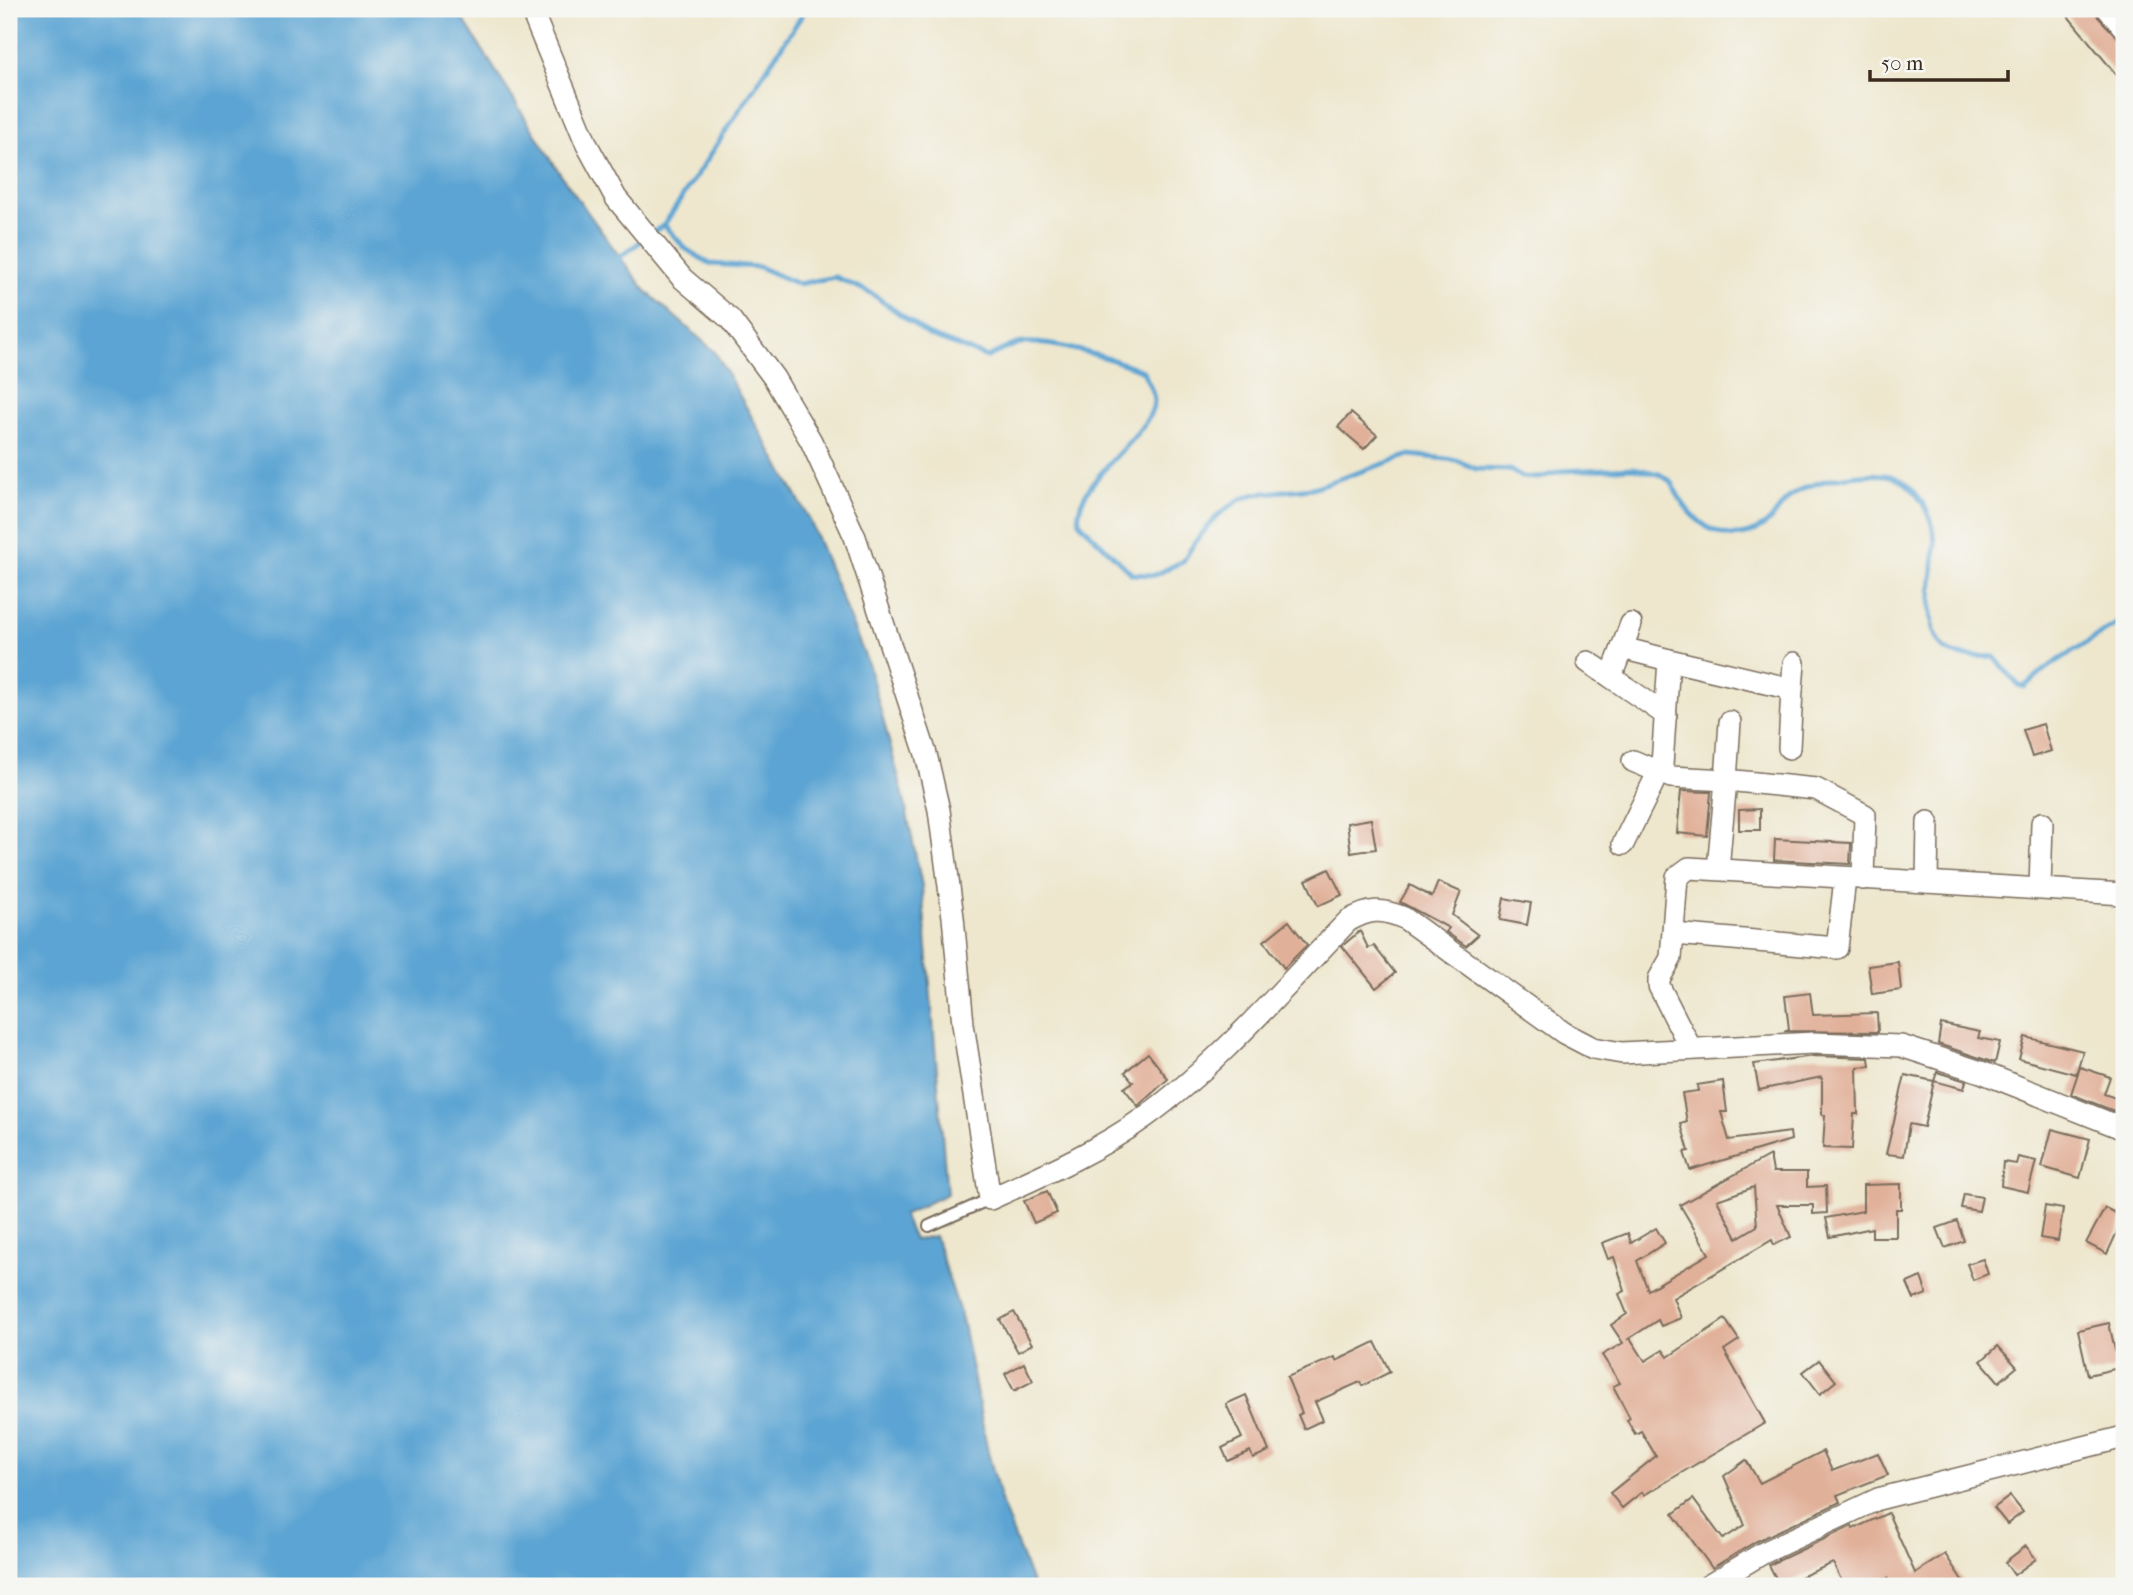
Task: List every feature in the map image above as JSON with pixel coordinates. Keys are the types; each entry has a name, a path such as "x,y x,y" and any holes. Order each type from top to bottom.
{"street":[{"path":"531,9 587,145 616,198 682,278 730,319 774,378 811,441 859,548 926,754 939,810 963,1024 990,1199 1106,1142 1145,1117 1237,1035 1348,921 1367,910 1386,910 1404,919 1512,999 1593,1048 1622,1053 1847,1042 1901,1046 1981,1072 2124,1129"},
{"path":"2108,9 2124,28"},
{"path":"1611,677 1631,624"},
{"path":"1622,649 1792,689"},
{"path":"1623,844 1662,765 1669,660"},
{"path":"1588,662 1665,715"},
{"path":"1789,748 1794,663"},
{"path":"1718,869 1730,722"},
{"path":"1633,761 1671,777 1816,789 1865,815 1854,879 1837,947 1674,934"},
{"path":"1927,882 1928,822"},
{"path":"2040,888 2042,823"},
{"path":"1691,1049 1659,986 1659,979 1671,958 1677,877 1689,868 2124,894"},
{"path":"1707,1586 1763,1553 1878,1499 2124,1437"}],"lane":[{"path":"929,1226 990,1199"}],"water":[{"path":"9,9 457,9 563,178 620,257 646,291 715,352 809,518 869,666 903,794 922,886 947,1194 903,1215 914,1240 935,1236 962,1319 988,1452 1002,1504 1033,1586 9,1586"}],"building":[{"path":"2062,9 2095,9 2098,17 2124,44 2124,84"},
{"path":"1351,413 1377,435 1364,449 1338,427"},
{"path":"2043,724 2051,751 2032,757 2023,730"},
{"path":"1681,791 1711,792 1707,836 1677,833"},
{"path":"1760,809 1760,830 1739,830 1739,810"},
{"path":"1371,819 1376,849 1351,853 1347,823"},
{"path":"1775,839 1851,843 1850,864 1774,860"},
{"path":"1329,869 1342,895 1318,906 1306,880"},
{"path":"1438,882 1461,892 1452,915 1478,935 1466,946 1446,932 1449,928 1400,902 1410,885 1432,897"},
{"path":"1504,898 1531,903 1527,925 1500,920"},
{"path":"1289,921 1307,945 1284,968 1264,941"},
{"path":"1360,931 1368,948 1374,946 1395,973 1376,988 1342,946"},
{"path":"1898,962 1901,990 1872,994 1868,966"},
{"path":"1810,993 1813,1015 1877,1013 1878,1032 1784,1031 1789,1029 1785,996"},
{"path":"1941,1024 1980,1032 1978,1038 2000,1042 1995,1063 1938,1044"},
{"path":"2025,1037 2083,1051 2076,1074 2019,1059"},
{"path":"1148,1053 1168,1079 1138,1106 1124,1088 1133,1082 1125,1072"},
{"path":"1814,1056 1869,1058 1870,1066 1857,1067 1858,1114 1854,1114 1852,1149 1823,1148 1825,1115 1822,1115 1822,1077 1759,1090 1754,1064"},
{"path":"2080,1067 2110,1077 2104,1094 2124,1101 2124,1115 2071,1094"},
{"path":"1937,1072 1966,1081 1964,1089 1934,1081"},
{"path":"1905,1075 1934,1081 1924,1127 1909,1124 1904,1156 1886,1154"},
{"path":"1723,1081 1727,1112 1721,1112 1729,1140 1790,1132 1791,1140 1690,1170 1684,1152 1689,1151 1681,1124 1687,1122 1682,1093 1698,1091 1697,1085"},
{"path":"2052,1129 2090,1139 2080,1178 2042,1167"},
{"path":"1770,1155 1773,1172 1807,1172 1807,1187 1826,1186 1827,1213 1813,1214 1813,1205 1777,1205 1791,1237 1774,1245 1772,1240 1673,1298 1681,1318 1661,1326 1658,1320 1630,1338 1645,1361 1663,1350 1668,1357 1725,1319 1739,1340 1724,1350 1765,1423 1644,1495 1642,1492 1622,1508 1610,1493 1656,1456 1641,1431 1635,1434 1627,1420 1630,1418 1613,1386 1620,1383 1602,1355 1623,1343 1611,1325 1627,1314 1619,1294 1625,1291 1614,1257 1608,1259 1602,1243 1628,1233 1631,1243 1656,1228 1665,1243 1637,1261 1648,1290 1709,1254 1680,1205","holes":["1754,1187 1757,1226 1737,1238 1717,1200"]},
{"path":"2018,1157 2036,1161 2028,1192 2001,1186 2003,1162 2016,1164"},
{"path":"1901,1184 1901,1209 1896,1209 1896,1237 1872,1237 1872,1228 1830,1237 1826,1218 1863,1211 1863,1185"},
{"path":"1047,1191 1057,1213 1034,1223 1024,1201"},
{"path":"1964,1194 1982,1197 1979,1211 1961,1208"},
{"path":"2045,1206 2063,1209 2058,1241 2040,1238"},
{"path":"2105,1208 2124,1217 2107,1254 2086,1243"},
{"path":"1957,1221 1964,1241 1945,1248 1937,1228"},
{"path":"1983,1259 1988,1274 1973,1280 1967,1264"},
{"path":"1921,1277 1927,1294 1914,1299 1907,1283"},
{"path":"1014,1312 1032,1344 1018,1352 1000,1320"},
{"path":"2109,1323 2119,1368 2088,1375 2078,1330"},
{"path":"1375,1342 1390,1372 1362,1386 1360,1382 1315,1402 1323,1420 1304,1429 1298,1415 1302,1413 1287,1377 1335,1357 1336,1361"},
{"path":"1998,1346 2017,1367 1999,1382 1981,1361"},
{"path":"1819,1360 1836,1381 1820,1394 1803,1372"},
{"path":"1024,1363 1033,1381 1014,1391 1005,1374"},
{"path":"1246,1395 1269,1451 1253,1458 1250,1451 1228,1461 1222,1448 1242,1438 1226,1404"},
{"path":"1823,1451 1832,1471 1878,1453 1888,1475 1837,1495 1840,1502 1757,1541 1712,1568 1673,1514 1693,1499 1723,1539 1745,1525 1724,1476 1746,1460 1760,1483"},
{"path":"2010,1496 2023,1512 2007,1524 1994,1508"},
{"path":"1888,1513 1915,1573 1945,1554 1966,1586 1892,1586 1888,1578 1872,1586 1844,1586 1833,1563 1780,1586 1769,1565 1852,1526 1853,1529"},
{"path":"2026,1546 2036,1559 2014,1575 2005,1562"}],"waterway":[{"path":"652,233 664,225 806,9"},
{"path":"664,225 686,249 710,264 759,267 798,284 835,277 871,293 930,336 987,357 1018,344 1044,344 1099,356 1143,371 1154,397 1150,414 1088,491 1080,506 1079,521 1132,574 1155,575 1183,561 1218,515 1239,500 1255,494 1312,488 1410,455 1456,460 1476,469 1510,470 1521,477 1540,478 1560,471 1634,468 1659,474 1672,482 1686,508 1696,518 1720,533 1733,535 1762,527 1791,496 1812,485 1849,476 1884,475 1895,477 1913,490 1931,521 1935,543 1931,616 1939,642 1947,651 1963,656 1994,657 2018,685 2024,687 2045,669 2124,619"},
{"path":"620,257 644,239"}]}
